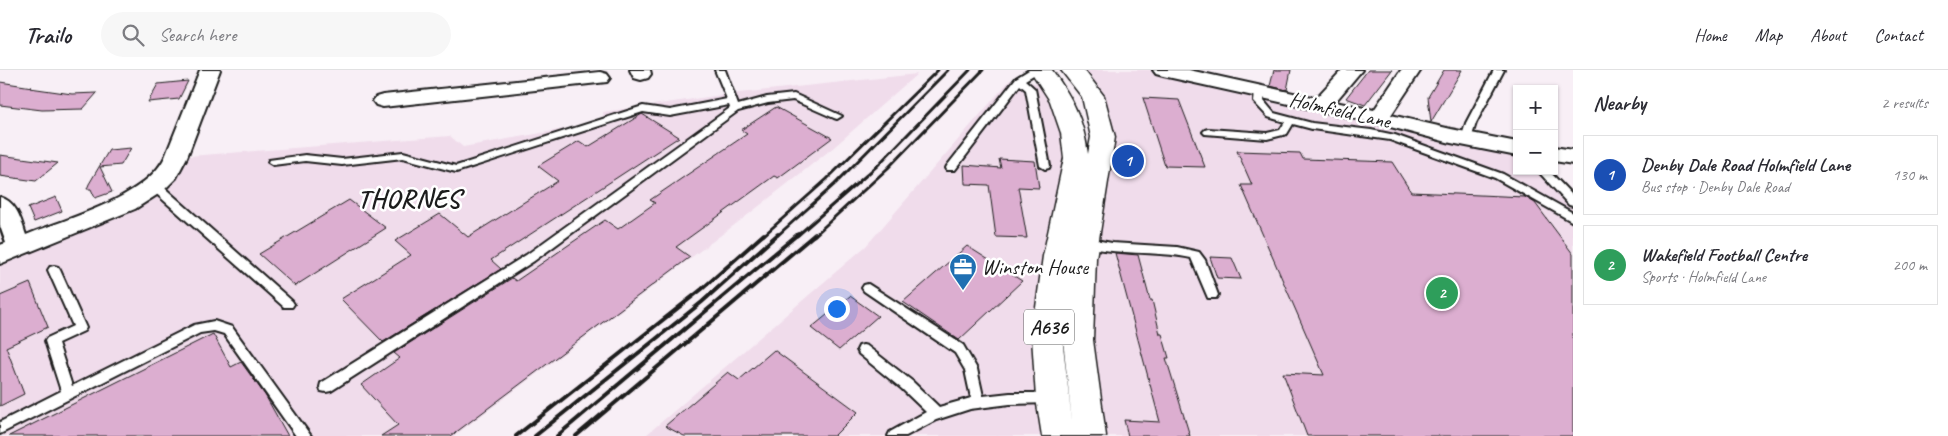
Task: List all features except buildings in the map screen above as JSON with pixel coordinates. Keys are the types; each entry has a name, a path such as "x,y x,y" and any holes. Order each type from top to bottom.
{"main road":[{"name":"A636","path":"1039,70 1062,101 1075,146 1076,158 1057,256 1047,337 1052,398 1058,436"},
{"name":"A636","path":"1060,70 1072,90 1079,109 1081,127 1075,146"},
{"name":"A636","path":"1072,70 1093,96 1103,137 1082,258 1078,340 1090,436"}],"street":[{"path":"0,205 7,214 10,251 127,203 155,186 168,172 176,156 210,70"},
{"name":"Holmfield Lane","path":"1163,70 1513,148"},
{"path":"1320,106 1352,70"},
{"path":"1379,118 1411,70"},
{"path":"384,101 503,79 600,78"},
{"path":"1558,155 1573,157"}],"lane":[{"path":"720,70 733,105"},
{"path":"951,168 1019,80 1027,74 1039,70"},
{"path":"1466,139 1471,123 1499,70"},
{"path":"1019,80 1030,89 1045,166"},
{"path":"1260,92 1259,102 1271,115 1312,126 1392,137 1499,176 1573,218"},
{"path":"273,162 304,158 342,162 403,155 456,170 643,109 670,113 794,97 837,116"},
{"path":"326,387 530,258 733,105"},
{"path":"1208,132 1267,136 1284,132 1292,120"},
{"path":"1547,175 1573,202"},
{"path":"155,186 288,304"},
{"path":"1084,242 1112,247 1177,251 1195,255 1199,260 1212,295"},
{"path":"54,270 80,328 52,341 68,394"},
{"path":"868,288 959,349 972,369 978,400"},
{"path":"0,428 198,328 214,326 228,330 304,436"},
{"path":"863,350 907,385 936,414"},
{"path":"895,436 912,424 978,400 1017,396 1085,401"}],"shaded area":[{"path":"1072,70 1163,70 1513,148 1513,175 1547,175 1573,202 1573,436 1090,436 1078,340 1103,137"},
{"path":"917,74 834,147 749,214 454,436 0,436 0,255 127,203 176,157 450,136 463,147 604,122 603,112 729,94"},
{"path":"1010,80 1052,85 1073,133 1057,256 1058,436 645,436 866,246"}],"railway":[{"path":"763,236 827,179 938,70"},
{"path":"777,236 835,184 948,70"},
{"path":"797,236 878,165 970,70"},
{"path":"814,236 888,168 983,70"},
{"path":"516,436 702,289 764,234"},
{"path":"535,436 702,302 778,234"},
{"path":"557,436 798,234"},
{"path":"576,436 815,234"}],"place":[{"name":"Denby Dale Road Holmfield Lane","path":"1128,161"},
{"name":"Winston House","path":"963,291"},
{"name":"Wakefield Football Centre","path":"1442,293"}],"district":[{"name":"THORNES","path":"409,198"}]}
